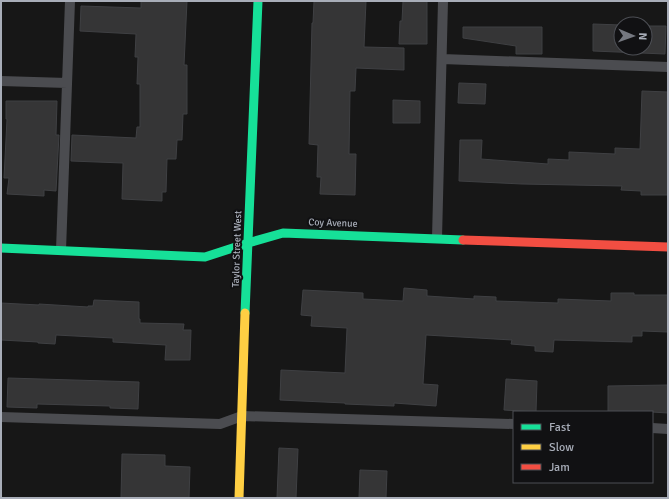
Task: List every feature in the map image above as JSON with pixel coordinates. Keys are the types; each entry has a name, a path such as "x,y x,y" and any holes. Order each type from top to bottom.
{"street":[{"name":"Taylor Street West","path":"239,498 258,1"},
{"name":"Coy Avenue","path":"1,248 205,257 283,233 668,247"}],"lane":[{"path":"61,250 70,1"},
{"path":"436,238 443,1"},
{"path":"442,59 668,67"},
{"path":"1,81 67,83"},
{"path":"1,417 220,424 242,416 513,424"},
{"path":"653,428 668,429"}],"building":[{"path":"141,1 187,1 184,65 187,65 187,114 183,114 182,140 177,140 176,159 167,159 166,192 162,192 162,201 122,199 123,163 71,161 72,135 136,138 137,127 140,127 140,84 137,84 138,57 135,57 136,34 80,31 81,6 141,8"},
{"path":"314,1 366,1 364,47 404,48 404,70 356,68 355,91 350,91 349,154 356,154 355,195 320,194 321,177 317,177 318,145 309,144 312,23"},
{"path":"403,1 427,1 427,44 399,44"},
{"path":"593,24 613,25 613,52 593,51"},
{"path":"653,26 666,26 665,54 653,54"},
{"path":"463,27 542,27 542,54 516,54 516,46 463,38"},
{"path":"459,83 486,84 485,104 458,103"},
{"path":"642,91 668,92 668,195 641,195 641,191 621,190 622,186 459,181 460,140 482,140 481,159 548,164 548,159 569,160 569,152 615,154 615,148 640,149"},
{"path":"393,100 420,101 420,123 393,123"},
{"path":"6,101 57,101 56,135 59,135 56,191 44,190 44,196 7,194 9,178 4,178 7,119"},
{"path":"404,288 427,290 427,296 474,299 474,296 496,297 496,301 558,303 558,299 611,301 611,293 668,295 668,332 642,331 642,336 632,336 632,342 554,340 553,352 535,351 535,346 511,344 512,340 426,335 423,384 438,385 436,406 394,403 394,406 280,400 281,370 345,373 347,328 311,326 312,316 301,315 303,290 363,293 363,299 403,301"},
{"path":"94,300 139,302 140,323 184,324 183,330 191,330 190,360 165,360 166,345 113,342 113,338 56,335 55,344 1,340 1,303 88,307 93,306"},
{"path":"8,378 139,382 138,409 110,408 110,406 37,404 37,408 7,407"},
{"path":"506,379 537,381 536,411 504,410"},
{"path":"668,385 668,413 653,411 608,411 608,386"},
{"path":"279,448 298,449 296,498 277,498"},
{"path":"122,454 165,455 165,466 190,467 189,498 121,498"},
{"path":"360,470 387,471 386,498 359,498"}],"traffic: fast":[{"path":"245,313 258,1"},
{"path":"1,248 205,257 283,233 463,240"}],"traffic: slow":[{"path":"239,498 245,313"}],"traffic: jam":[{"path":"463,240 668,247"}]}
